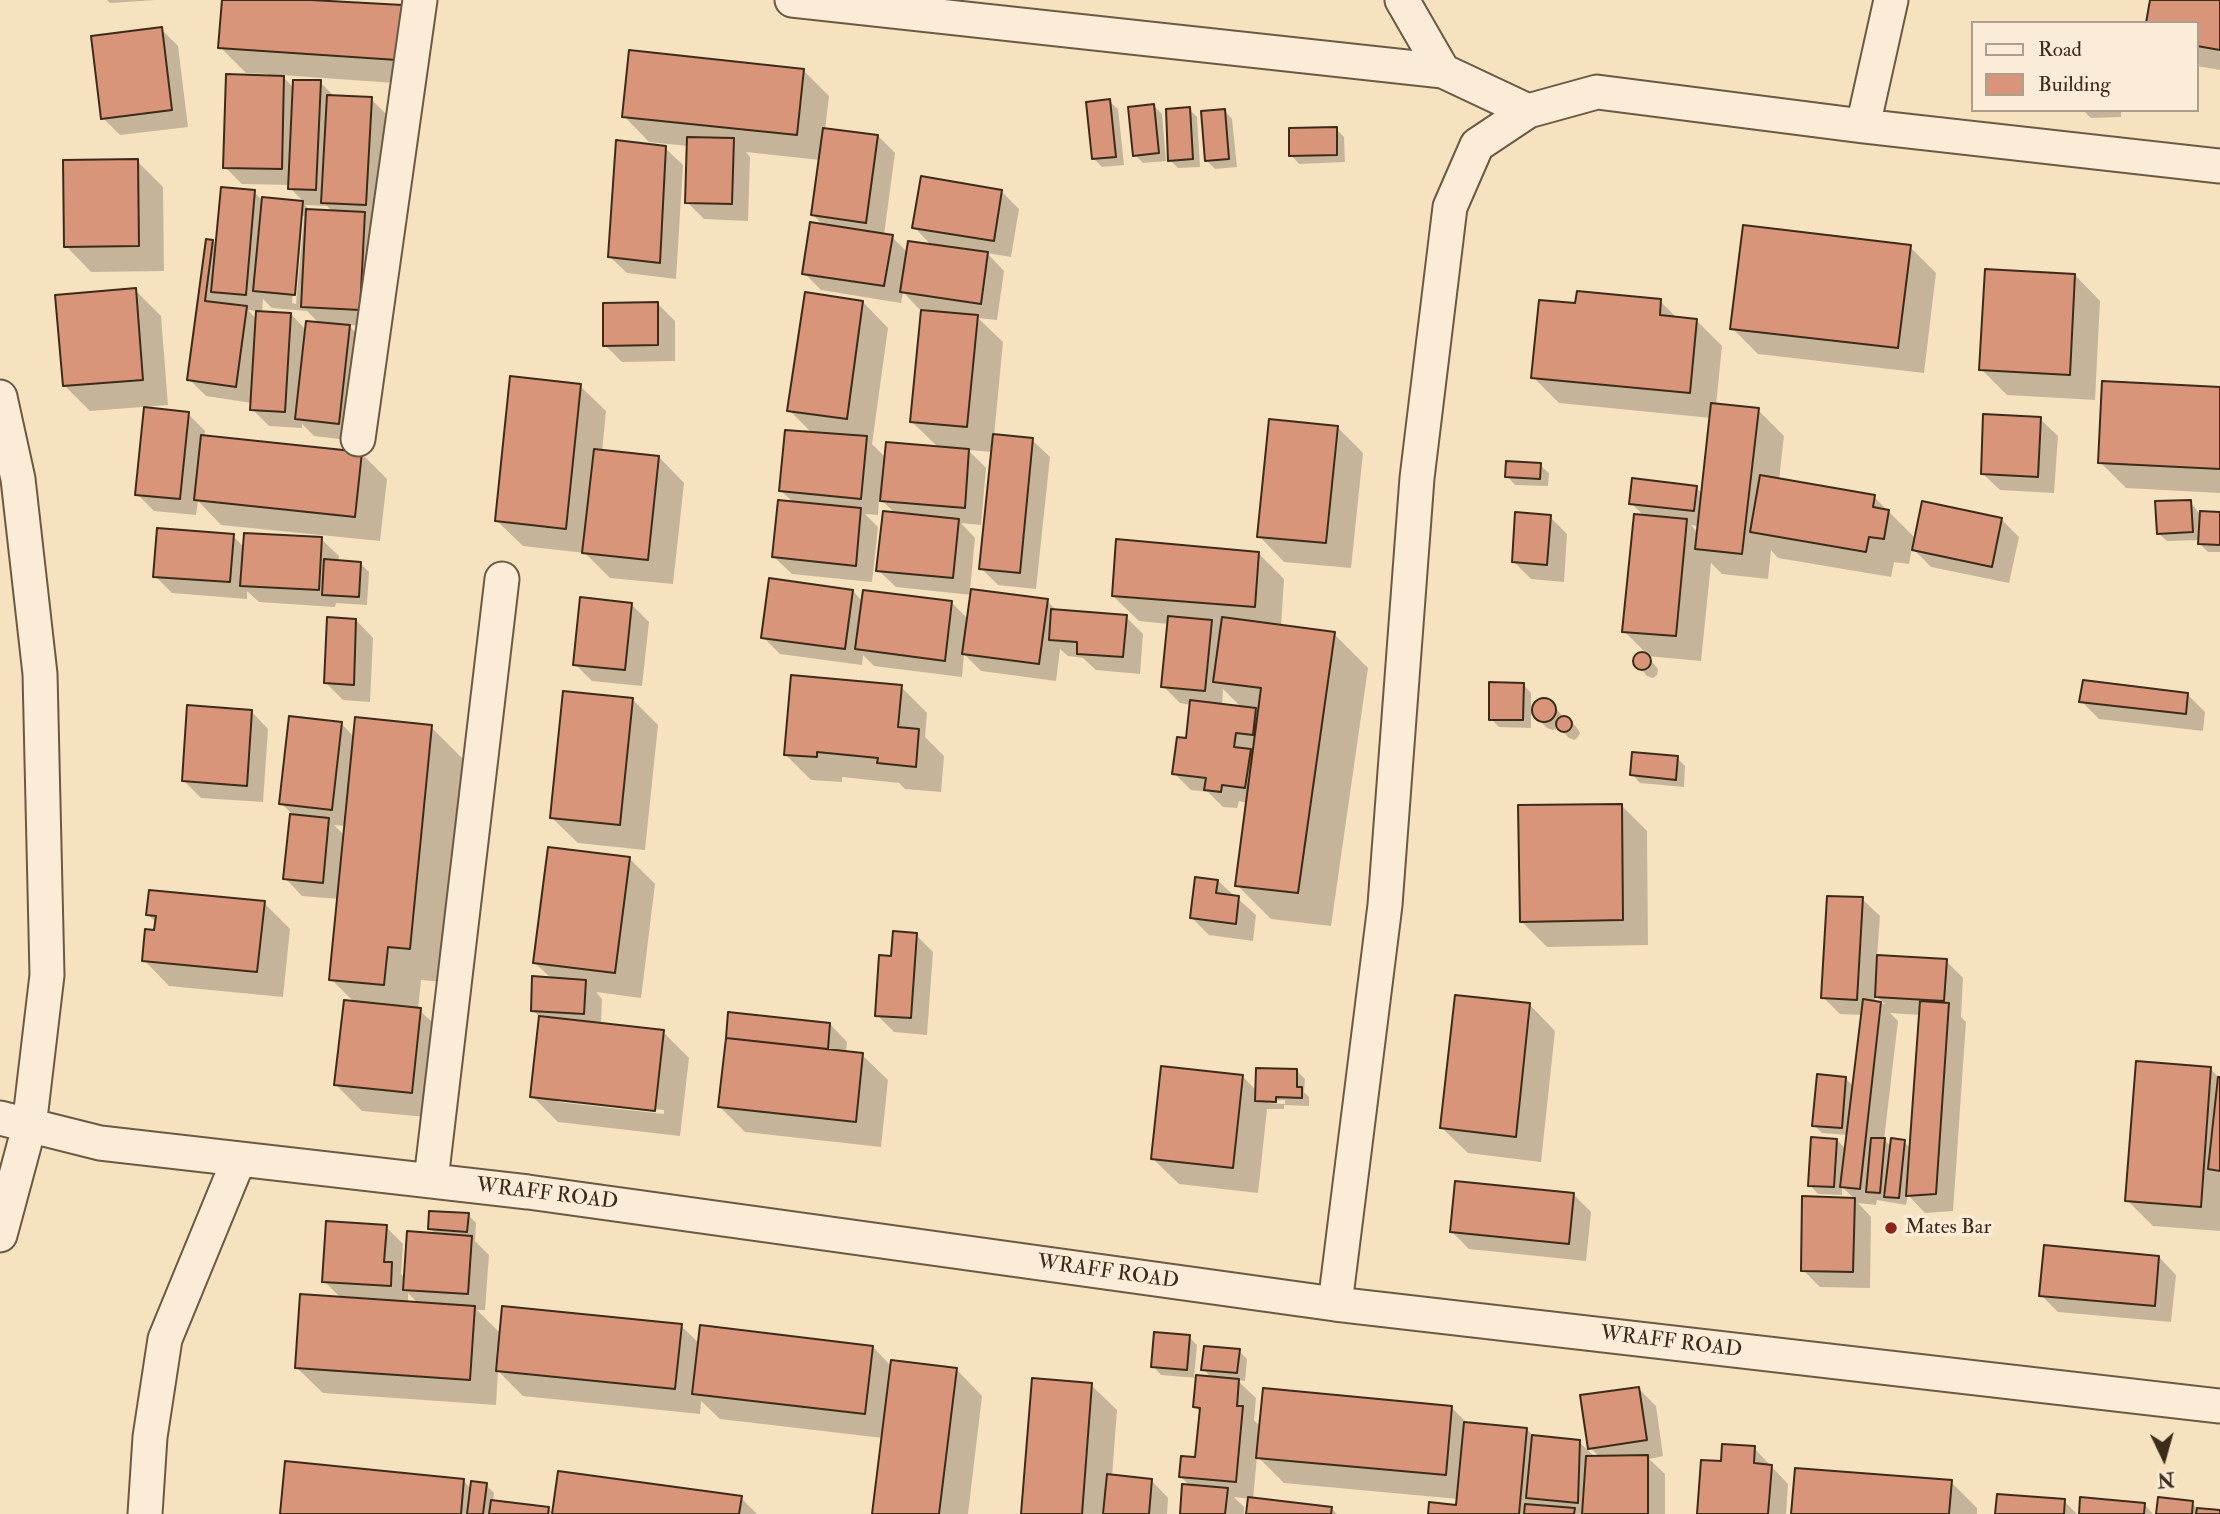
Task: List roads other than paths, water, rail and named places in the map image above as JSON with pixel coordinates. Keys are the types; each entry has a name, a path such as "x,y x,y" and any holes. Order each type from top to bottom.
{"street":[{"path":"358,439 420,0"},
{"path":"1402,0 1443,71"},
{"path":"1863,126 1891,0"},
{"path":"798,1 1443,71 1528,111"},
{"path":"1335,1304 1385,905 1417,478 1450,208 1478,145 1528,111 1597,92 1863,126 2220,166"},
{"path":"0,397 18,479 40,674 47,975 15,1123 0,1235"},
{"path":"431,1180 502,579"},
{"name":"WRAFF ROAD","path":"15,1123 100,1143 431,1180 1335,1304 2220,1406"},
{"path":"145,1514 149,1437 165,1339 239,1159"}],"place":[{"name":"Mates Bar","path":"1891,1228"}]}
